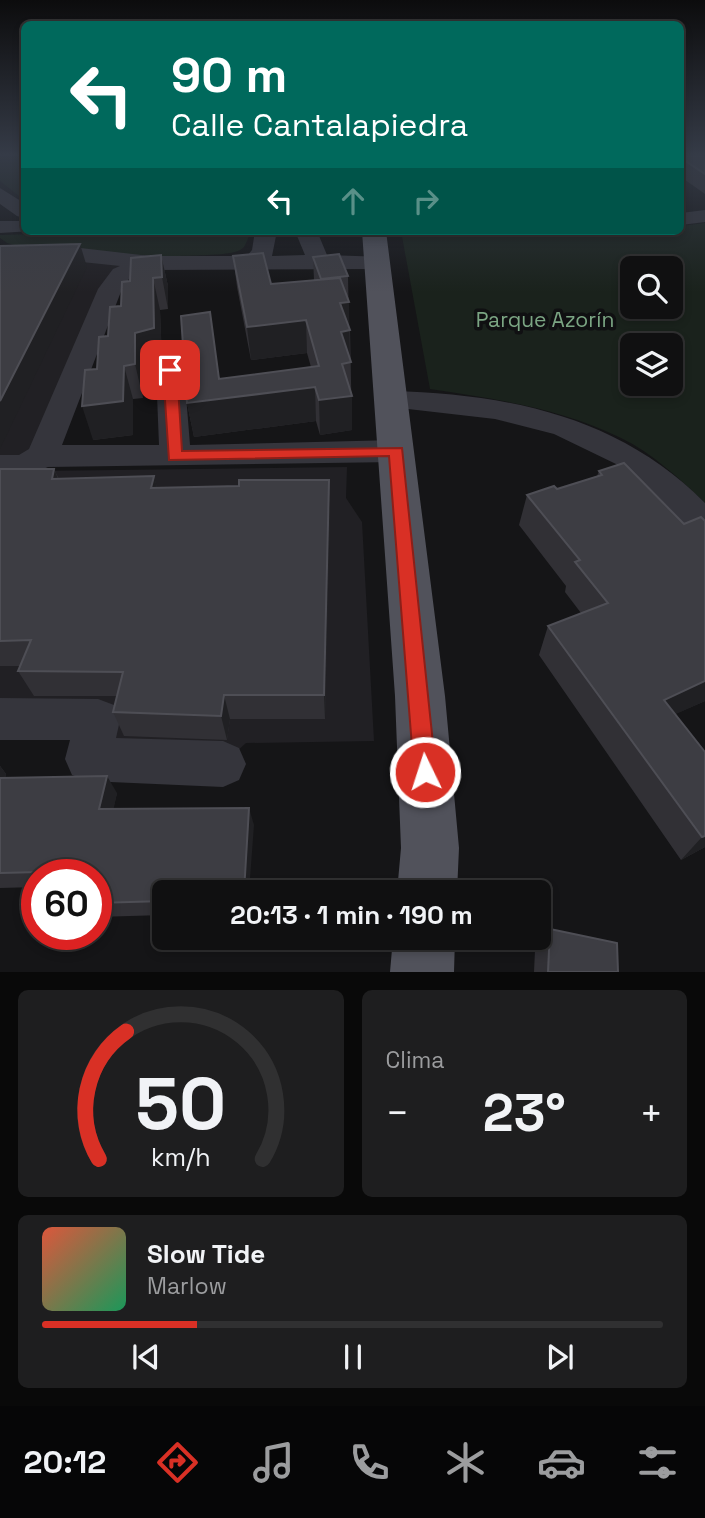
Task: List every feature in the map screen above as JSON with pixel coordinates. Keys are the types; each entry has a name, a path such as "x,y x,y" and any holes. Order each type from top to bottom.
{"main road":[{"path":"374,235 420,696 430,848 428,880"},
{"path":"422,972 423,950"}],"street":[{"path":"684,219 705,216"},
{"path":"0,227 21,227"},
{"path":"252,264 263,252 265,235"},
{"path":"307,235 313,251 321,262"},
{"path":"2,253 64,253 150,263 377,262"},
{"path":"42,456 110,289 121,274 150,263"},
{"path":"170,370 174,456"},
{"path":"392,400 424,400 482,407 547,422 608,445 655,475 705,524"},
{"path":"0,467 24,466 42,456 396,451"},
{"path":"0,719 98,720 88,760 223,764"}],"shaded area":[{"path":"0,254 150,263 121,274 37,471 347,467 346,498 362,522 374,741 246,743 223,764 88,759 98,721 0,719"}],"green space":[{"name":"Parque Azorín","path":"705,223 705,503 644,451 598,428 527,406 430,389 402,235 684,235 684,226"},
{"path":"0,235 249,235 244,247 231,253 169,257 24,248 7,243"}],"building":[{"path":"80,244 0,401 0,246"},
{"path":"263,253 271,284 340,278 349,302 340,303 350,330 341,332 351,362 342,364 352,396 319,400 315,387 187,403 181,316 210,312 219,379 319,366 306,320 247,327 233,256"},
{"path":"339,254 348,276 321,279 313,257"},
{"path":"161,255 162,277 153,278 154,328 135,333 135,364 124,366 123,401 82,406 85,370 97,369 99,337 108,336 110,307 121,306 122,282 130,281 131,258"},
{"path":"624,463 684,524 701,517 705,521 705,681 664,700 705,752 705,836 702,837 548,626 608,603 575,562 580,560 527,495 602,475 599,471"},
{"path":"0,469 54,469 52,479 154,476 151,488 239,486 239,480 329,480 324,695 224,695 221,716 113,712 123,672 18,671 31,640 0,641"},
{"path":"107,776 99,809 249,808 245,880 152,880 152,901 112,903 112,859 21,859 21,872 0,873 0,778"},
{"path":"551,929 617,943 618,972 548,972"}],"route":[{"path":"170,370 174,456 396,451 425,772"}]}
